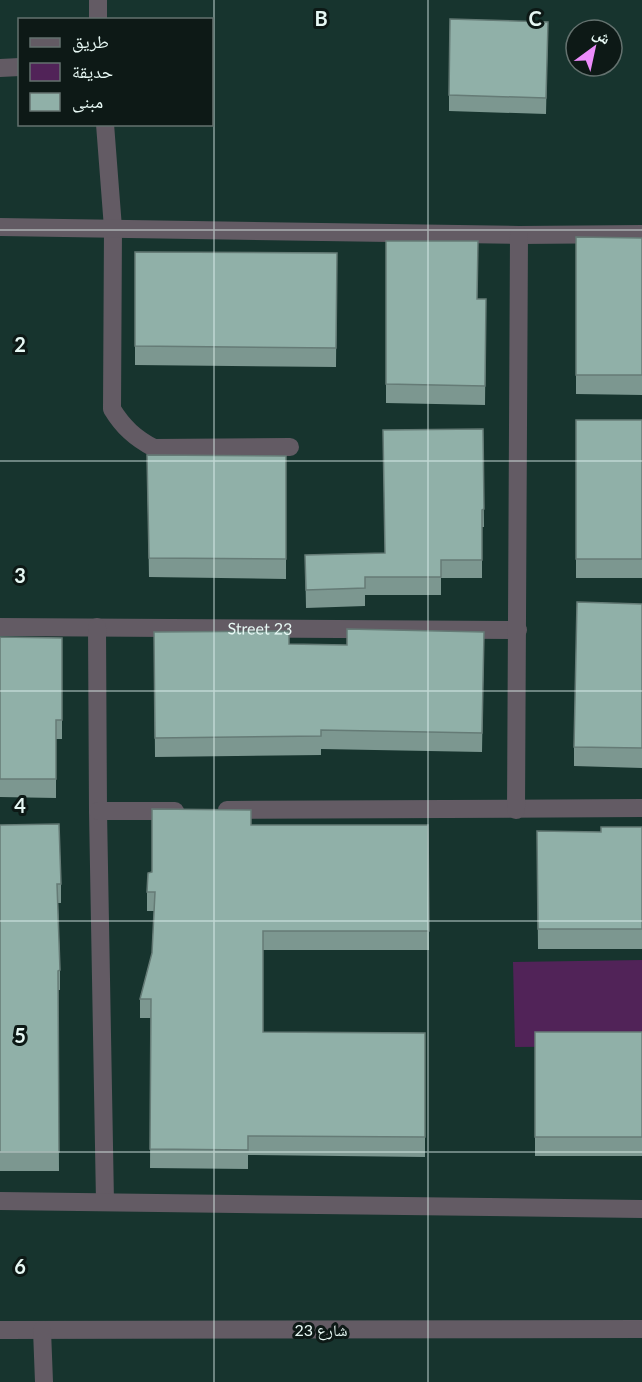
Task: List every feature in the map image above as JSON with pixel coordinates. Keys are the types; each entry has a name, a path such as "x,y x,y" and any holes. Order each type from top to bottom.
{"street":[{"path":"98,0 98,18"},
{"path":"0,68 18,67"},
{"path":"105,126 113,228 112,410 122,426 136,439 154,448 290,447"},
{"path":"0,227 519,235 642,234"},
{"path":"516,810 519,235"},
{"name":"Street 23","path":"0,627 518,630"},
{"path":"98,627 98,811 105,1202"},
{"path":"98,811 642,808"},
{"path":"0,1201 642,1209"},
{"name":"شارع 23","path":"0,1330 642,1329"},
{"path":"42,1330 44,1382"}],"green space":[{"path":"642,960 642,1046 515,1047 513,962"}],"building":[{"path":"450,19 548,22 546,98 449,95"},
{"path":"576,237 642,238 642,375 576,375"},
{"path":"386,241 478,241 477,299 486,299 485,386 386,384"},
{"path":"135,252 337,253 336,348 135,346"},
{"path":"576,420 642,420 642,559 576,559"},
{"path":"483,429 482,560 441,560 441,577 365,577 365,588 306,590 305,555 385,553 383,430"},
{"path":"147,455 286,456 286,559 149,558"},
{"path":"577,602 642,604 642,748 574,747"},
{"path":"347,629 484,632 482,733 321,730 321,736 155,738 154,632 289,631 289,644 347,645"},
{"path":"0,637 62,638 62,720 56,720 56,779 0,779"},
{"path":"152,809 251,810 251,825 428,825 429,931 263,931 263,1032 425,1033 425,1137 248,1136 248,1150 150,1149 151,999 140,999 152,953 155,892 147,892 148,873 152,872"},
{"path":"59,824 61,884 57,884 60,970 58,971 59,1152 0,1152 0,825"},
{"path":"601,827 642,827 642,929 538,929 537,831 601,832"},
{"path":"535,1032 642,1032 642,1137 535,1137"}]}
